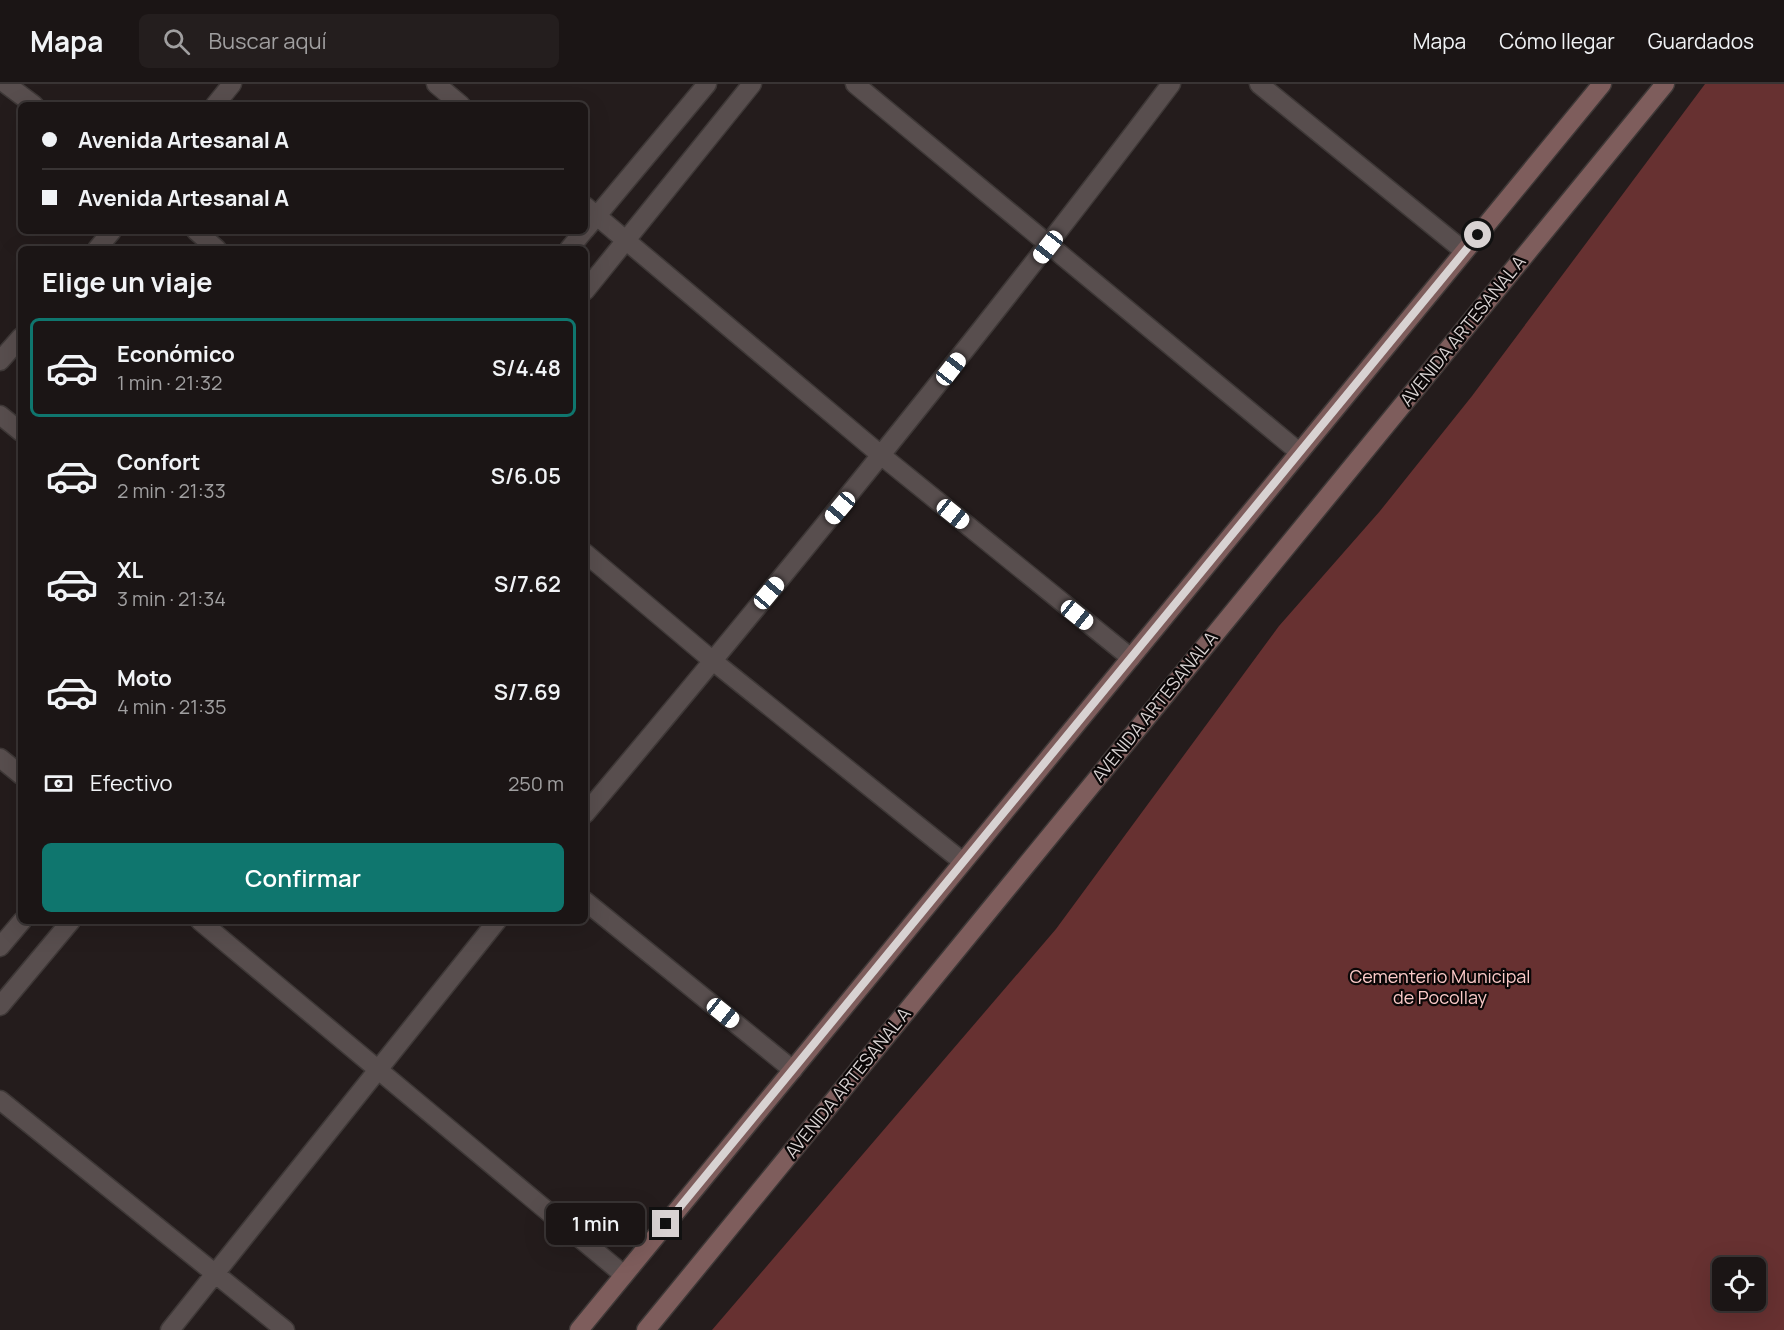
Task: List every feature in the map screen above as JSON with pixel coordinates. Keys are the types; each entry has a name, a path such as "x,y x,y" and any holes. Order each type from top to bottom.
{"street":[{"path":"6,84 29,102"},
{"path":"217,102 232,84"},
{"path":"436,84 457,102"},
{"path":"707,84 588,220 627,240 882,456 1131,658"},
{"path":"588,287 752,84"},
{"path":"855,84 1048,247 1299,452"},
{"path":"588,810 882,456 1048,247 1171,84"},
{"path":"1259,84 1464,251"},
{"path":"579,1330 1602,84"},
{"name":"AVENIDA ARTESANAL A","path":"646,1330 1665,84"},
{"path":"100,246 110,234"},
{"path":"200,234 214,246"},
{"path":"0,361 18,340"},
{"path":"0,416 18,430"},
{"path":"588,556 713,662 963,862"},
{"path":"0,758 18,773"},
{"path":"588,903 793,1070"},
{"path":"0,947 19,924"},
{"path":"0,1006 68,924"},
{"path":"204,924 624,1275"},
{"path":"170,1330 495,924"},
{"path":"0,1100 285,1330"}],"green space":[{"name":"Cementerio Municipal de Pocollay","path":"1705,84 1784,84 1784,1330 712,1330 1056,929 1279,626 1380,511 1472,396"}],"route":[{"path":"666,1224 1478,235"}]}
